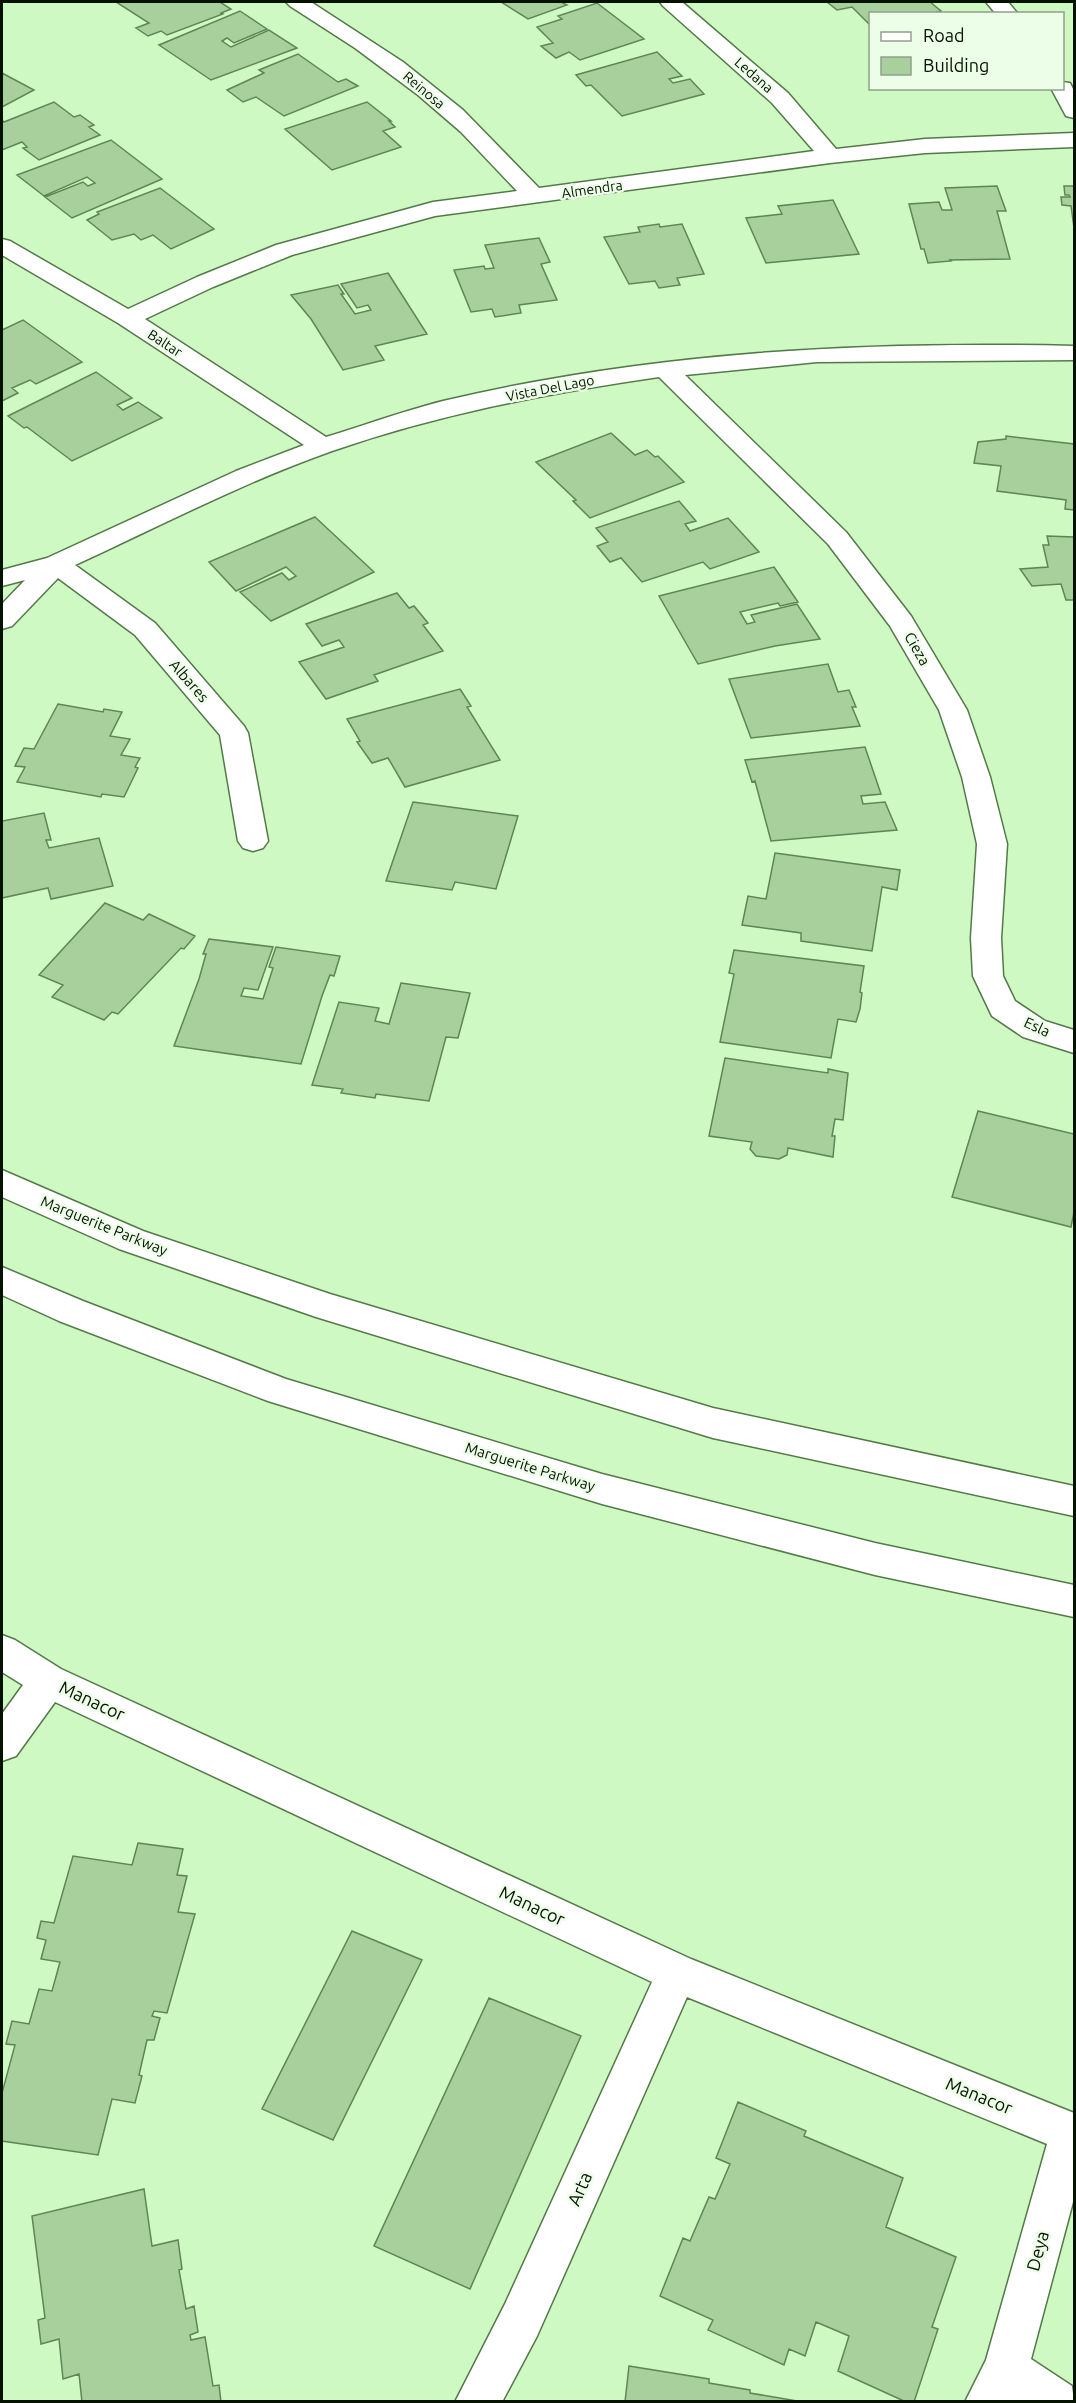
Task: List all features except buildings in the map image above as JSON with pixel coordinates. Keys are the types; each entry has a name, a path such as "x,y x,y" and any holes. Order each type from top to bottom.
{"street":[{"name":"Reinosa","path":"297,2 372,48 428,92 486,146 534,197"},
{"name":"Ledana","path":"670,2 780,98 830,156"},
{"path":"1063,90 1074,111"},
{"name":"Almendra","path":"127,318 205,282 284,250 433,209 830,156 925,146 1074,140"},
{"name":"Baltar","path":"2,246 127,318 323,446"},
{"name":"Vista Del Lago","path":"2,578 56,564 245,477 323,446 446,408 585,380 665,369 817,355 1074,353"},
{"name":"Cieza","path":"665,369 837,538 901,622 952,710 976,777 992,844 986,938 988,976 1003,1008"},
{"name":"Vista Del Lago","path":"2,620 56,564"},
{"name":"Albares","path":"56,564 145,629 234,733 253,841"},
{"name":"Esla","path":"1003,1008 1034,1029 1074,1042"},
{"name":"Marguerite Parkway","path":"2,1183 131,1239 328,1307 713,1423 1074,1501"},
{"name":"Marguerite Parkway","path":"2,1280 71,1311 280,1391 591,1485 875,1559 1074,1601"},
{"name":"Manacor","path":"2,1652 48,1681 676,1973 1073,2134"},
{"path":"2,1744 48,1681"},
{"name":"Arta","path":"477,2402 521,2320 676,1973"},
{"name":"Deya","path":"1056,2402 997,2385 1073,2134"}]}
